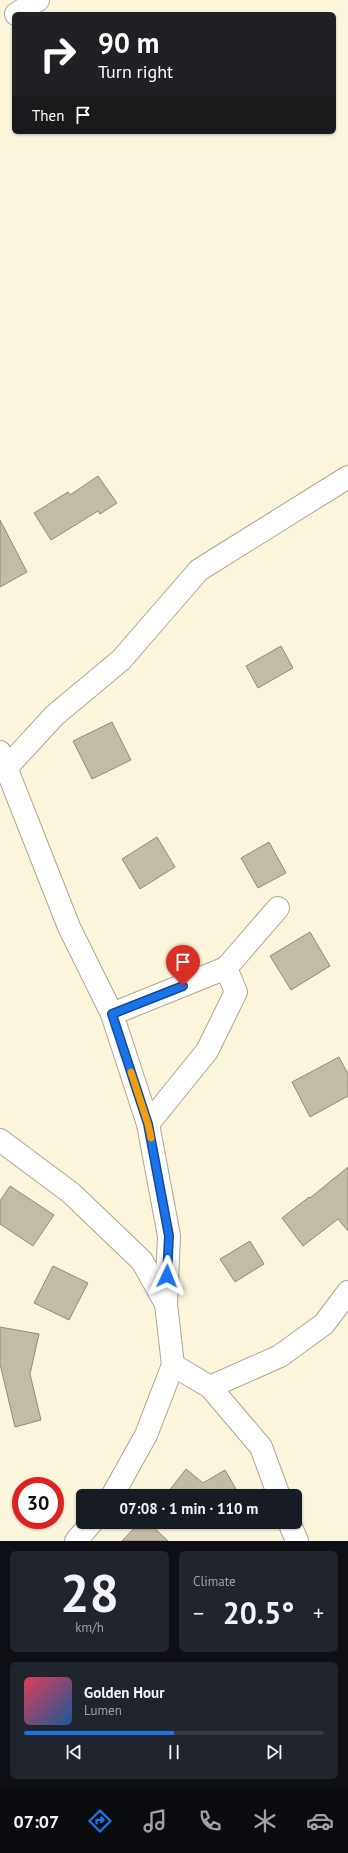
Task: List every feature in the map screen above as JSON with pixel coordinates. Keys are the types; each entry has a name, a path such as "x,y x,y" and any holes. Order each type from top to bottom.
{"street":[{"path":"20,12 38,0"},
{"path":"0,24 12,17"},
{"path":"116,1489 146,1435 173,1364 166,1304 169,1236 148,1124 112,1014 69,927 3,760 121,660 199,570 348,477"},
{"path":"112,1014 226,968 278,908"},
{"path":"148,1124 208,1051 236,992 226,968"},
{"path":"0,1140 71,1193 142,1262 166,1304"},
{"path":"210,1388 280,1356 324,1324 348,1292"},
{"path":"173,1364 210,1388 261,1447 276,1489"},
{"path":"76,1541 86,1529"},
{"path":"292,1529 297,1541"}],"building":[{"path":"98,476 117,503 100,514 98,511 51,540 34,513 68,492 70,495"},
{"path":"0,520 27,572 0,587"},
{"path":"281,646 293,668 258,688 246,666"},
{"path":"112,722 131,760 92,779 73,741"},
{"path":"157,837 175,867 140,889 122,859"},
{"path":"269,842 286,873 258,888 241,858"},
{"path":"310,932 330,966 291,990 270,956"},
{"path":"339,1057 348,1074 348,1096 310,1117 292,1082"},
{"path":"348,1167 348,1231 338,1219 303,1246 282,1218 309,1197 310,1198"},
{"path":"10,1186 54,1215 33,1246 0,1224 0,1201"},
{"path":"250,1241 264,1264 235,1282 220,1259"},
{"path":"53,1266 88,1283 69,1320 34,1303"},
{"path":"0,1327 39,1334 30,1374 41,1420 15,1427 0,1364"},
{"path":"186,1469 203,1483 225,1470 236,1489 170,1489"},
{"path":"133,1529 155,1529 168,1541 122,1541"}],"slow traffic":[{"path":"131,1072 151,1138"}],"route":[{"path":"167,1276 169,1236 148,1124 112,1014 183,986"}]}
